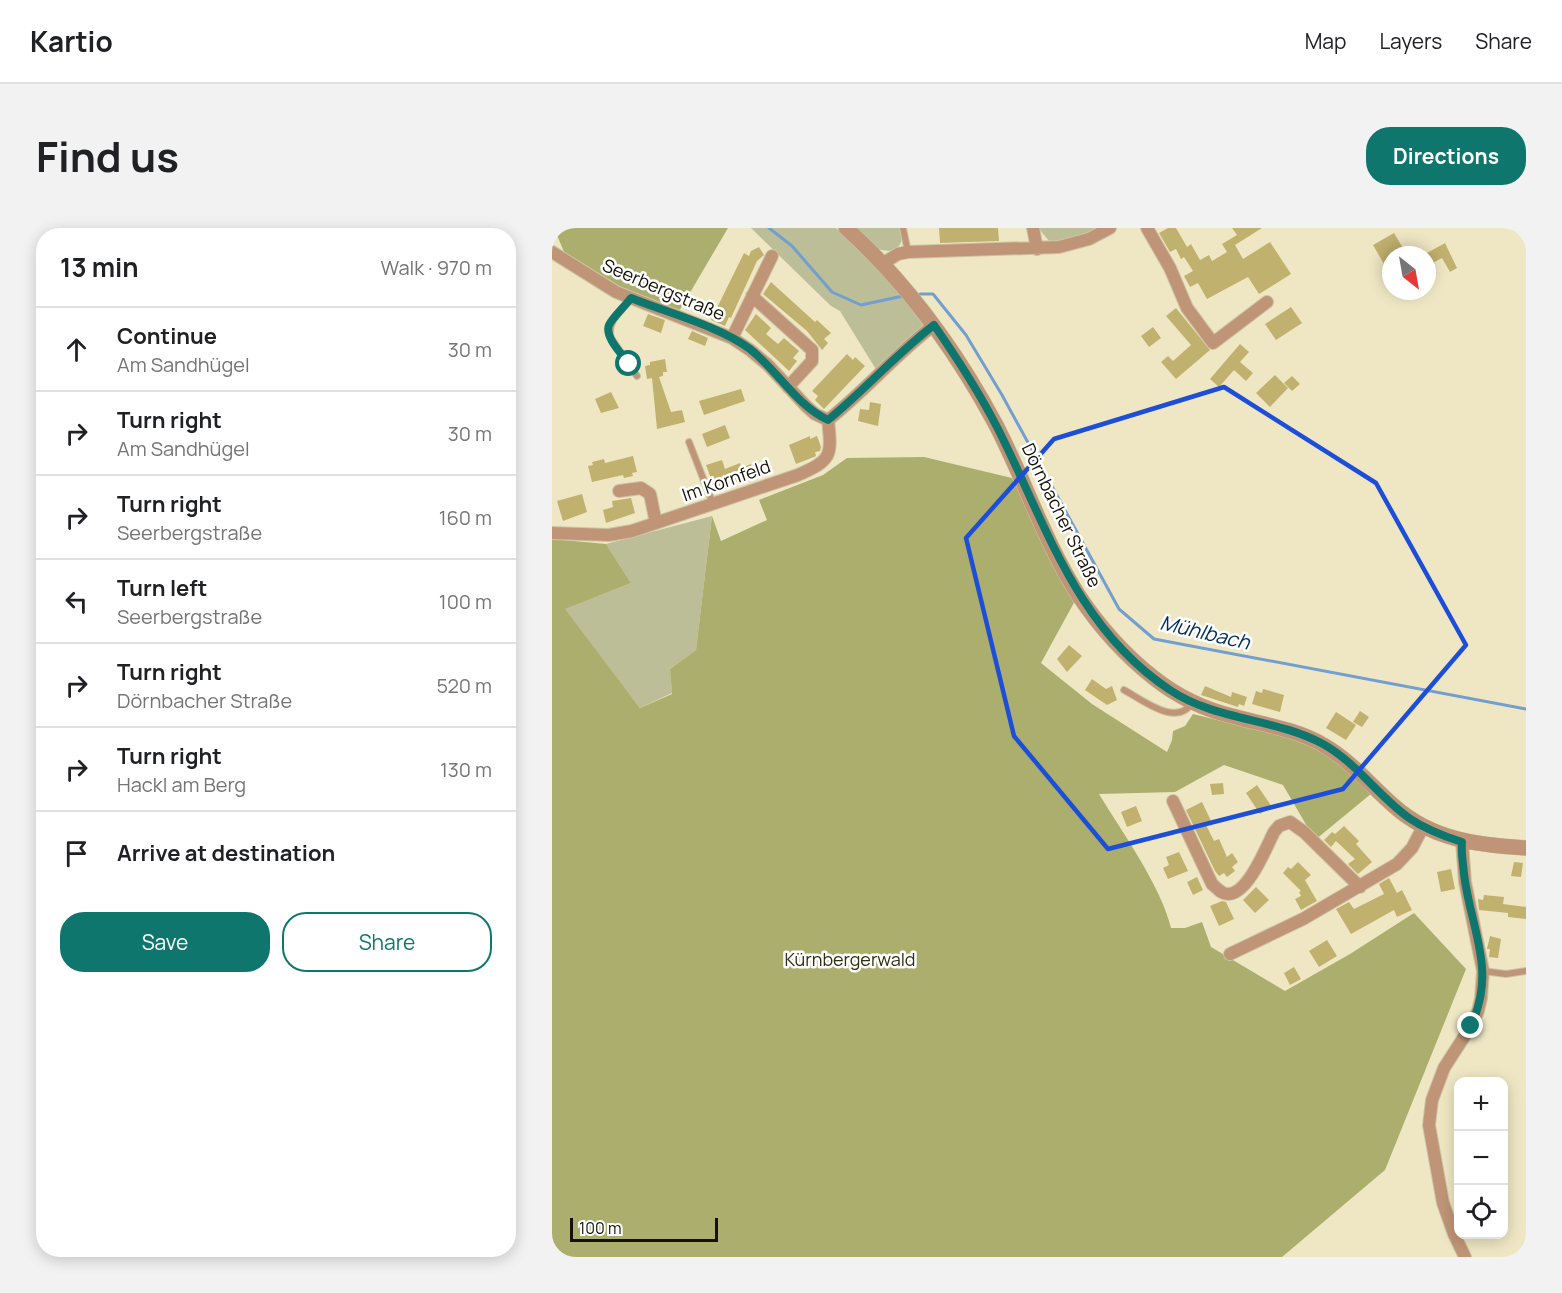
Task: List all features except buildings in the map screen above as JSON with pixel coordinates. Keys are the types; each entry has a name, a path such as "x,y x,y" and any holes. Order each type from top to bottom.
{"street":[{"name":"Dörnbacher Straße","path":"846,228 882,264 934,325 962,366 997,427 1062,567 1079,597 1132,658 1170,690 1192,703 1234,717 1281,728 1321,743 1341,756 1394,806 1423,827 1462,842 1526,848"},
{"path":"1033,228 1037,249"},
{"path":"882,264 898,254 908,252 1037,249 1073,244 1110,228"},
{"path":"1147,228 1170,268 1187,308 1213,343 1267,302"},
{"name":"Seerbergstraße","path":"552,252 600,284 732,338 768,365 815,414 828,420"},
{"name":"Seerbergstraße","path":"732,338 772,256"},
{"name":"Seerbergstraße","path":"752,296 812,350 812,361 788,387"},
{"path":"828,420 844,408 914,340 934,325"},
{"name":"Im Kornfeld","path":"552,533 609,535 632,531 798,475 828,457 830,448 828,420"},
{"path":"619,491 641,489 650,494 656,523"},
{"path":"1173,801 1212,884 1220,891 1227,894 1234,892 1248,881 1274,832 1279,826 1290,822 1305,832 1360,887"},
{"path":"1230,954 1303,919 1397,864 1406,856 1423,827"},
{"path":"1462,842 1465,882 1483,971 1481,998 1471,1026 1444,1068 1432,1100 1429,1125 1443,1203 1465,1257"}],"lane":[{"path":"903,228 908,252"},
{"path":"631,298 609,325 609,331 611,338 638,376"},
{"path":"689,442 713,504"},
{"path":"1124,690 1158,709 1171,713 1185,711 1192,703"},
{"path":"1483,971 1506,974 1526,971"}],"highlighted area":[{"path":"1224,387 1376,483 1466,645 1343,789 1108,849 1014,736 966,538 1054,439"}],"green space":[{"path":"554,228 728,228 678,313 623,289 567,259"},
{"path":"751,228 836,228 893,286 923,325 877,371 840,311 831,306"},
{"path":"853,228 900,228 902,240 893,250 882,250 870,244"},
{"path":"1038,228 1102,228 1066,242 1050,242"},
{"name":"Kürnbergerwald","path":"924,457 1012,478 1076,599 1041,663 1092,704 1167,752 1173,731 1185,726 1193,714 1306,742 1341,763 1372,793 1315,840 1283,785 1224,765 1175,792 1099,794 1150,877 1171,928 1185,928 1202,922 1211,947 1285,991 1350,954 1414,913 1466,969 1385,1170 1282,1257 552,1257 552,539 606,544 631,583 565,609 640,708 672,694 670,669 696,650 712,516 721,541 767,520 759,500 823,475 847,458"},
{"path":"712,516 696,650 670,669 672,693 640,708 564,609 631,583 606,544"}],"waterway":[{"name":"Mühlbach","path":"769,228 792,246 832,292 861,305 903,296"},
{"name":"Mühlbach","path":"920,294 933,294 966,335 1002,395 1119,609 1154,639 1526,709"}],"route":[{"path":"629,364 611,338 609,325 631,298 732,338 768,365 815,414 828,420 844,408 914,340 934,325 962,366 997,427 1046,534 1079,597 1132,658 1170,690 1192,703 1234,717 1304,735 1321,743 1355,768 1409,819 1436,833 1462,842 1465,882 1483,971 1481,998 1471,1026"}]}
